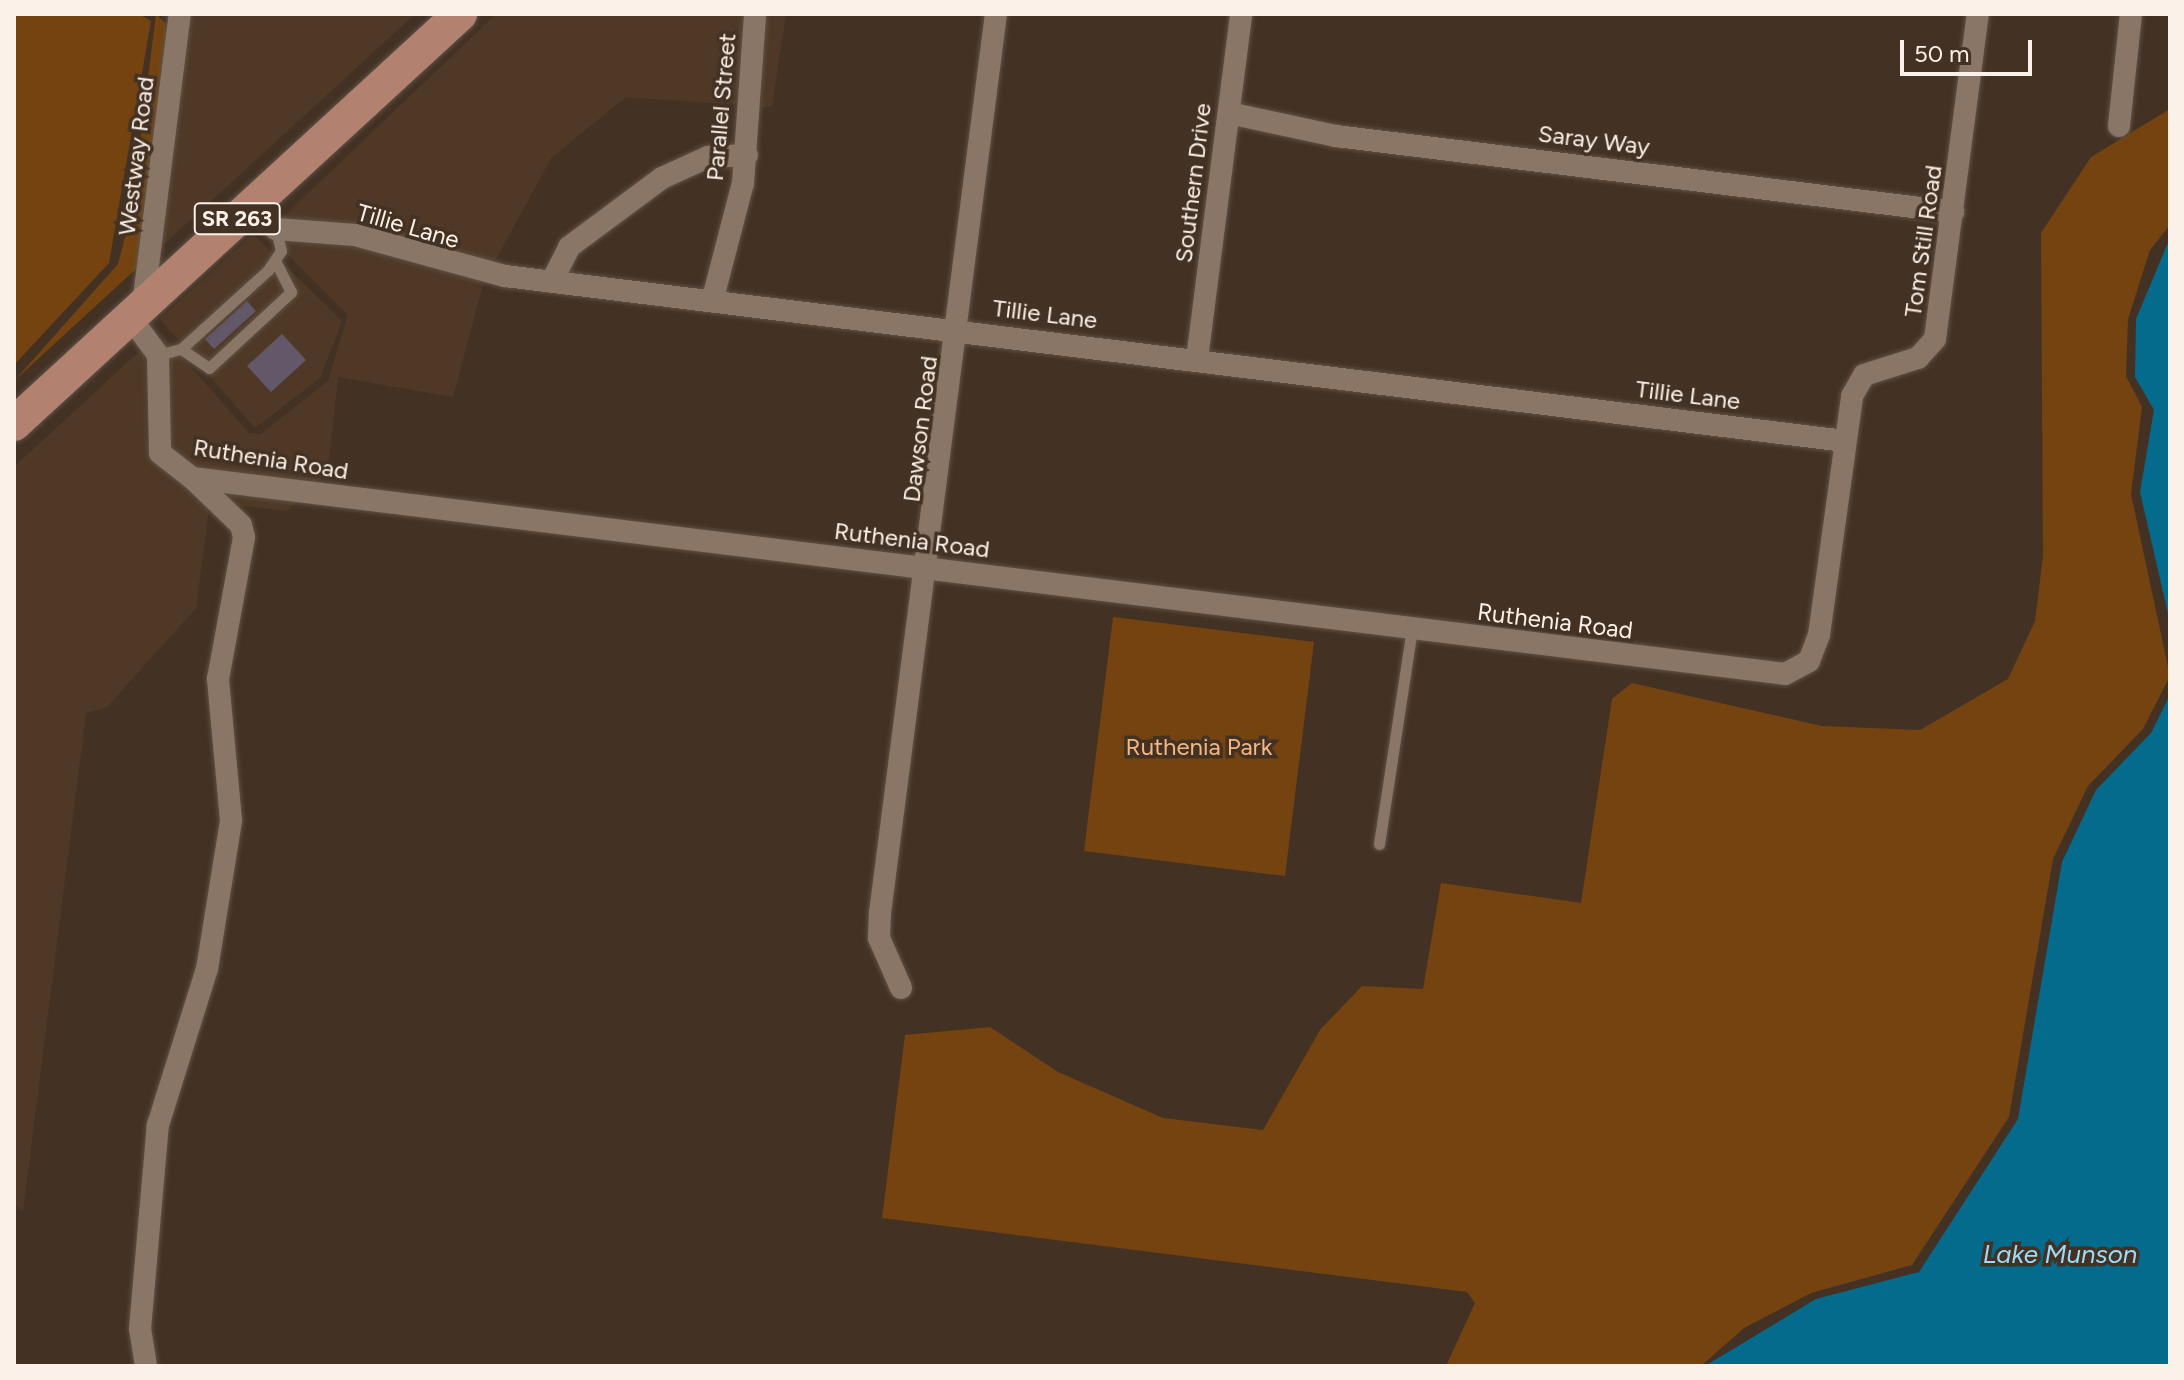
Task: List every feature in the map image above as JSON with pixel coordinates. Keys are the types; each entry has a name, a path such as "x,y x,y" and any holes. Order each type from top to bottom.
{"main road":[{"name":"SR 263","path":"14,424 136,311 264,218 460,14"}],"street":[{"name":"Westway Road","path":"136,311 180,14"},
{"name":"Parallel Street","path":"713,298 747,155 755,14"},
{"name":"Dawson Road","path":"901,988 879,938 880,913 929,568 996,14"},
{"name":"Southern Drive","path":"1197,359 1241,14"},
{"name":"Tom Still Road","path":"1809,661 1819,635 1852,396 1864,375 1918,358 1935,339 1978,14"},
{"path":"2119,126 2131,14"},
{"name":"Saray Way","path":"1229,113 1336,136 1953,212"},
{"path":"552,281 569,247 662,178 708,157 747,155"},
{"name":"Tillie Lane","path":"264,218 355,235 460,269 713,298 1845,441"},
{"path":"136,311 158,355"},
{"name":"Ruthenia Road","path":"158,355 157,440 168,464 192,478 1766,674 1785,674 1809,661"},
{"path":"146,1366 140,1329 158,1125 207,969 231,820 218,679 244,537 241,525 192,478"}],"lane":[{"path":"158,355 181,349 275,261 281,251 264,218"},
{"path":"181,349 209,368 291,292 275,261"},
{"path":"1379,844 1412,629"}],"shaded area":[{"path":"191,14 415,14 161,247"},
{"path":"496,14 745,14 740,105 626,97 551,158 493,265 280,220"},
{"path":"765,14 786,14 772,107 761,107"},
{"path":"266,233 376,250 484,281 453,397 338,377 328,471 314,485 195,470 170,449 168,356 160,332 249,433 261,434 328,381 348,315"},
{"path":"253,234 342,321 320,378 255,428 160,319"},
{"path":"144,347 146,440 162,470 190,487 298,501 287,511 219,503 209,509 196,608 107,707 86,713 23,1212 14,1203 14,467"}],"green space":[{"path":"139,14 151,21 109,263 14,365 14,15"},
{"path":"156,14 168,26 137,268 14,381 118,264 131,214"},
{"path":"2170,109 2170,225 2150,250 2128,319 2126,376 2142,407 2131,494 2170,676 2143,729 2088,786 2053,859 2009,1117 1912,1265 1811,1293 1744,1328 1701,1366 1446,1366 1475,1303 1467,1292 882,1218 905,1035 990,1027 1058,1072 1163,1118 1263,1130 1320,1030 1362,986 1423,989 1441,883 1581,903 1612,699 1632,683 1822,726 1920,730 2008,679 2035,621 2043,556 2041,233 2091,157"},
{"name":"Ruthenia Park","path":"1113,617 1314,642 1285,876 1084,851"}],"water":[{"path":"2170,238 2170,622 2140,492 2154,410 2135,377 2136,319"},
{"name":"Lake Munson","path":"2170,695 2170,1366 1705,1366 1816,1299 1919,1272 2018,1119 2062,862 2096,790 2151,733"}],"building":[{"path":"247,301 256,311 214,349 205,339"},
{"path":"282,334 306,360 271,392 247,366"}]}
